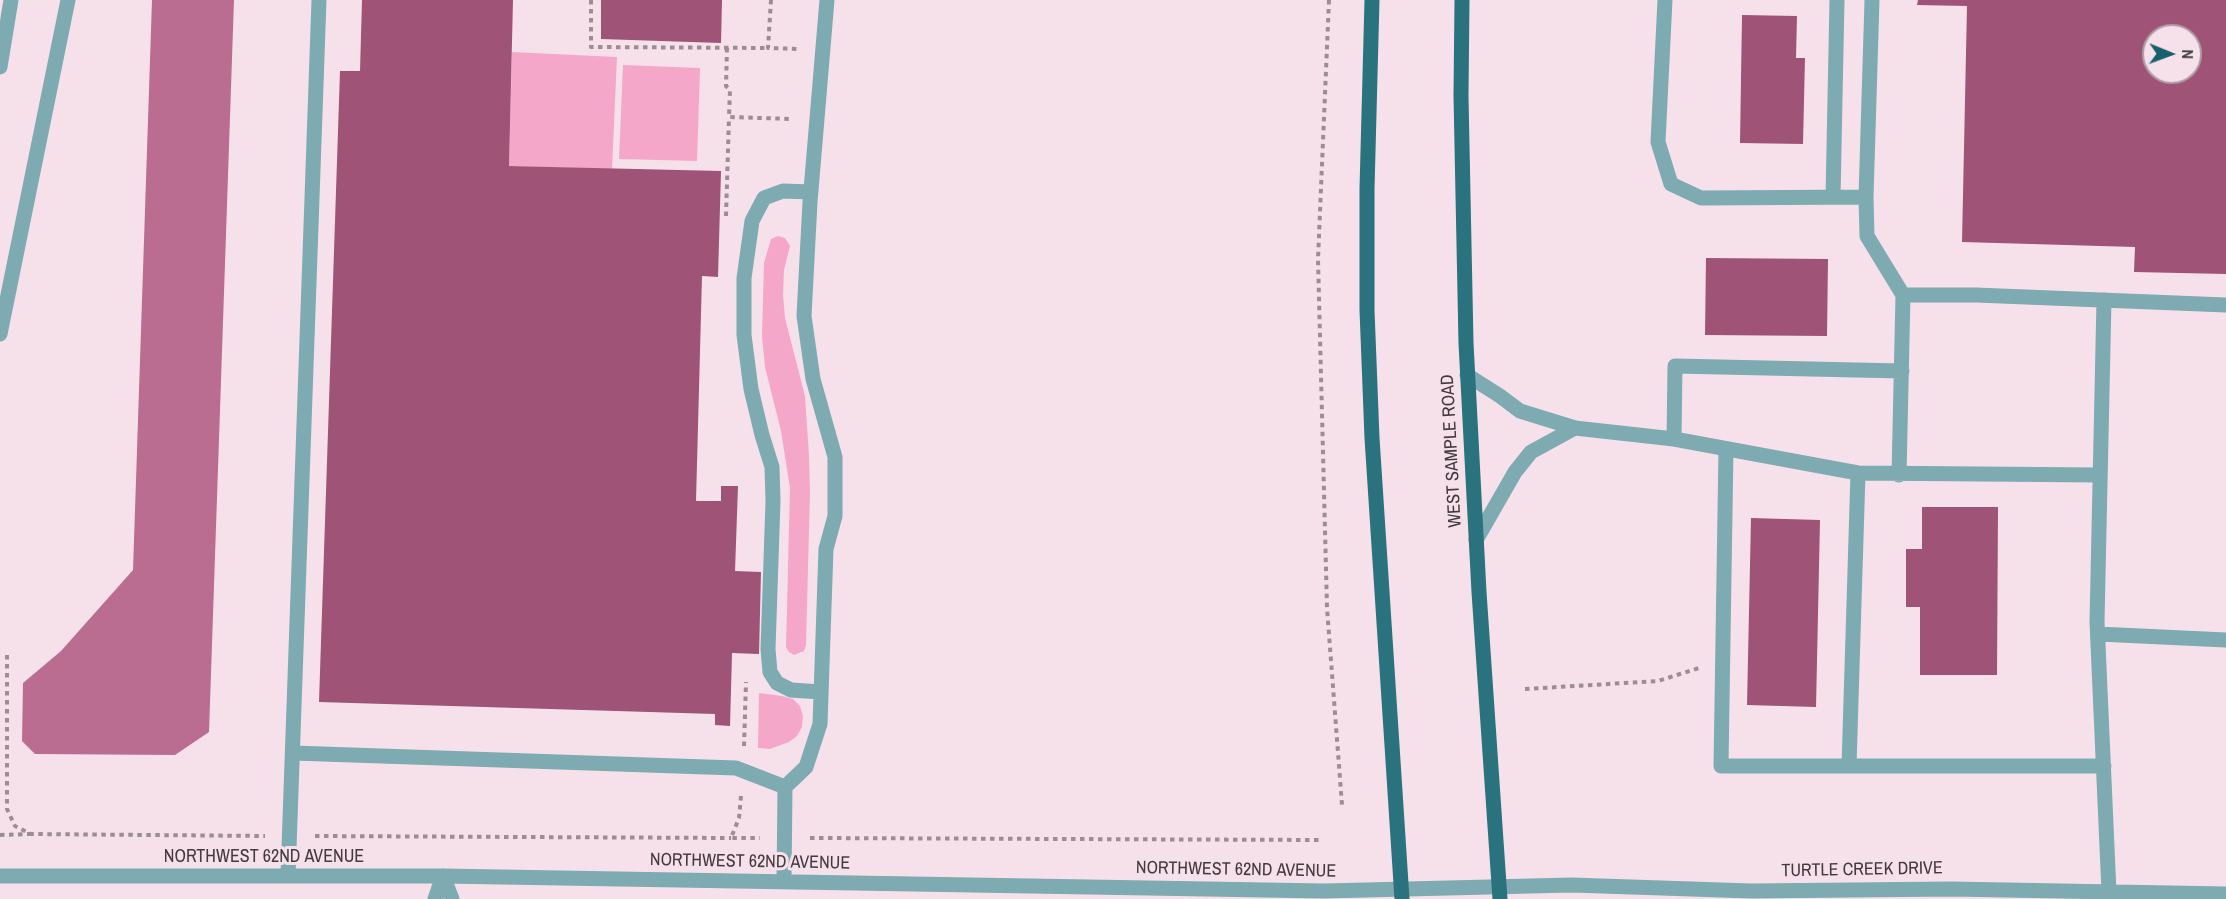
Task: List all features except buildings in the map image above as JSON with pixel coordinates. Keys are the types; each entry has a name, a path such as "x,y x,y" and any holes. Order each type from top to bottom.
{"main road":[{"path":"1372,0 1367,189 1367,310 1372,438 1402,894"},
{"name":"WEST SAMPLE ROAD","path":"1462,0 1462,175 1467,375 1500,893"}],"street":[{"path":"0,67 11,0"},
{"path":"0,334 68,0"},
{"path":"288,876 319,0"},
{"path":"784,882 785,787 806,767 820,724 826,549 835,516 835,457 813,379 804,316 811,192 827,0"},
{"path":"1665,0 1658,142 1671,183 1701,198 1866,196"},
{"path":"1833,197 1837,0"},
{"path":"1872,0 1866,196 1867,236 1903,295 1899,475"},
{"path":"811,192 783,191 764,198 752,221 744,278 744,335 751,389 772,466 768,649 770,672 777,683 791,690 821,692"},
{"path":"1903,295 1976,295 2226,305"},
{"path":"2104,300 2098,634 2109,892"},
{"path":"1674,439 1675,366 1902,371"},
{"path":"1467,375 1520,411 1575,428 1674,439 1858,473 1899,475 2100,474"},
{"path":"1476,540 1515,472 1531,452 1575,428"},
{"path":"1726,449 1721,766 2104,766"},
{"path":"1849,766 1858,473"},
{"path":"2098,634 2226,639"},
{"path":"293,753 736,768 785,787"},
{"name":"NORTHWEST 62ND AVENUE","path":"0,876 443,876 1402,894 1500,893"},
{"path":"435,899 443,876"},
{"path":"443,876 452,899"},
{"name":"TURTLE CREEK DRIVE","path":"1500,893 1572,885 1751,891 1951,889 2226,894"}],"path":[{"path":"591,0 591,47 823,50"},
{"path":"768,48 771,0"},
{"path":"1329,0 1318,259 1327,608 1342,805"},
{"path":"726,220 730,90 726,86 727,48"},
{"path":"729,117 817,119"},
{"path":"1525,689 1658,681 1699,668 1723,667"},
{"path":"746,678 744,771 739,818 731,838 1320,840"},
{"path":"0,835 31,834"}],"shaded area":[{"path":"152,0 234,0 209,732 175,755 35,754 22,741 23,683 61,651 133,570"},
{"path":"512,52 617,57 612,169 509,166"},
{"path":"623,65 700,68 697,161 619,159"},
{"path":"778,236 785,238 790,246 784,270 785,318 805,396 809,455 806,645 804,651 794,655 786,647 790,488 781,431 765,367 762,336 764,263 771,239"},
{"path":"759,693 793,699 800,706 803,716 802,727 797,736 789,742 770,749 758,748"}]}
